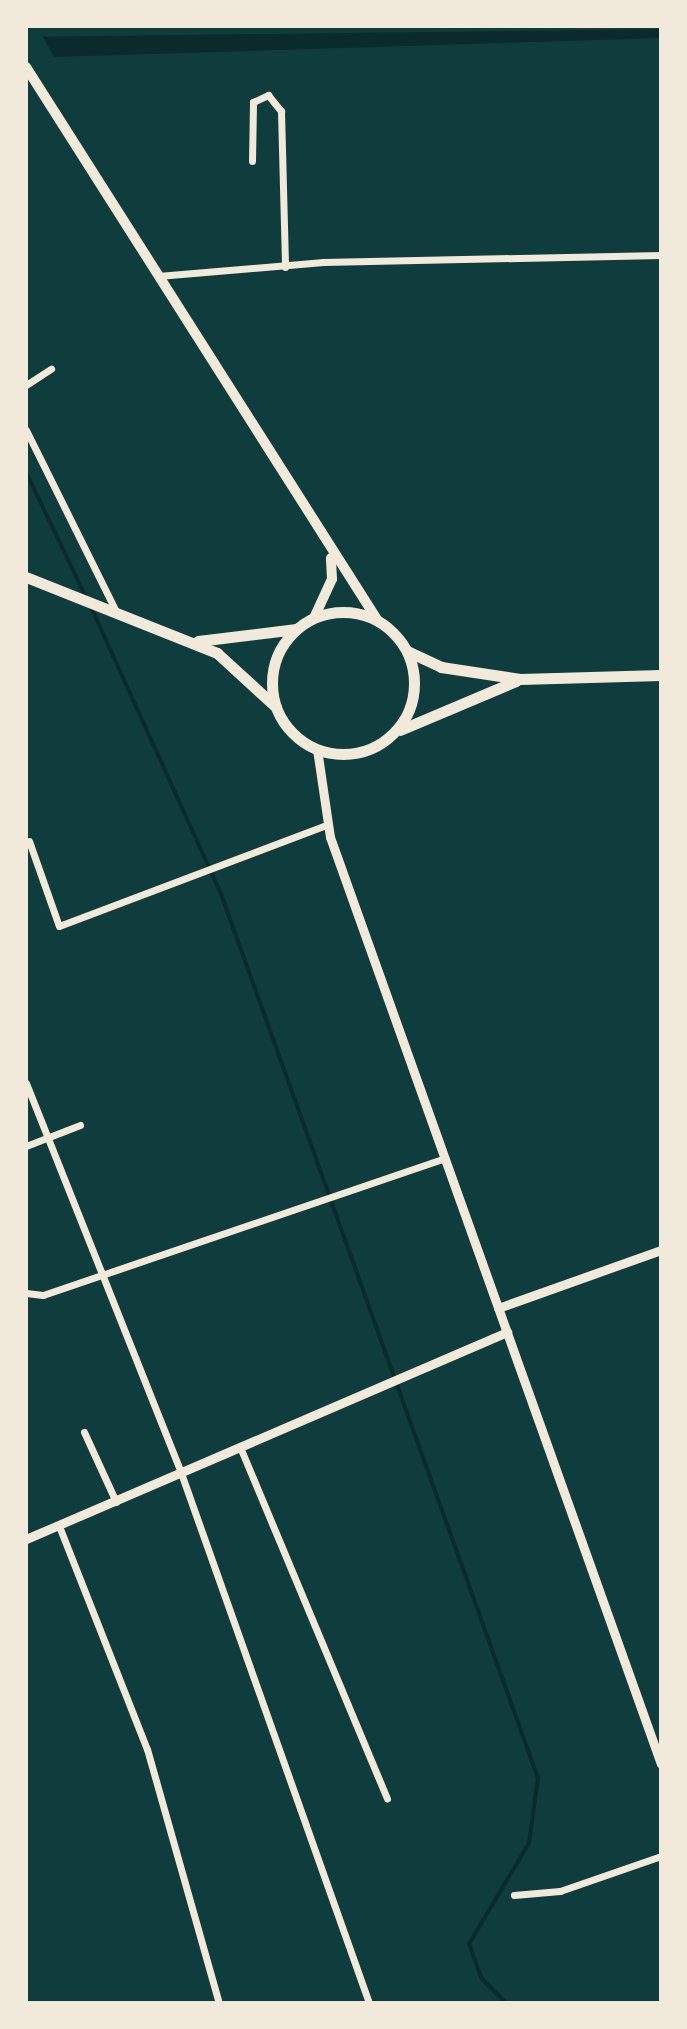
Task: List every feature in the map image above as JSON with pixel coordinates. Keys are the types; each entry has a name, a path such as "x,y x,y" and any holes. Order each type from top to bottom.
{"highway":[{"path":"26,577 194,641 276,707 292,732 317,749 356,753 520,679"},
{"path":"194,641 296,629 314,618 346,612 378,621 407,651 441,667 520,679 661,675"},
{"path":"276,707 274,665 296,629"},
{"path":"391,736 413,696 407,651"}],"main road":[{"path":"26,67 331,556 378,621"},
{"path":"314,618 332,579 331,556"}],"street":[{"path":"252,161 253,102 268,95 281,111 285,267"},
{"path":"156,276 285,267 661,255"},
{"path":"26,385 51,369"},
{"path":"26,430 116,611"},
{"path":"317,749 326,825 661,1764"},
{"path":"29,841 59,926 200,877 326,825"},
{"path":"26,1083 181,1473 368,2003"},
{"path":"26,1146 80,1125"},
{"path":"26,1293 43,1295 445,1158"},
{"path":"498,1308 661,1250"},
{"path":"26,1539 507,1332"},
{"path":"84,1432 116,1502"},
{"path":"240,1447 387,1798"},
{"path":"59,1526 147,1749 219,2003"},
{"path":"514,1895 560,1891 661,1856"}],"water":[{"path":"661,29 661,38 53,57 26,37"}],"pier":[{"path":"26,33 41,33 56,61 26,61"}],"waterway":[{"path":"26,472 86,597"},
{"path":"90,605 220,891 538,1778 529,1843 469,1944 482,1979 506,2003"}]}
